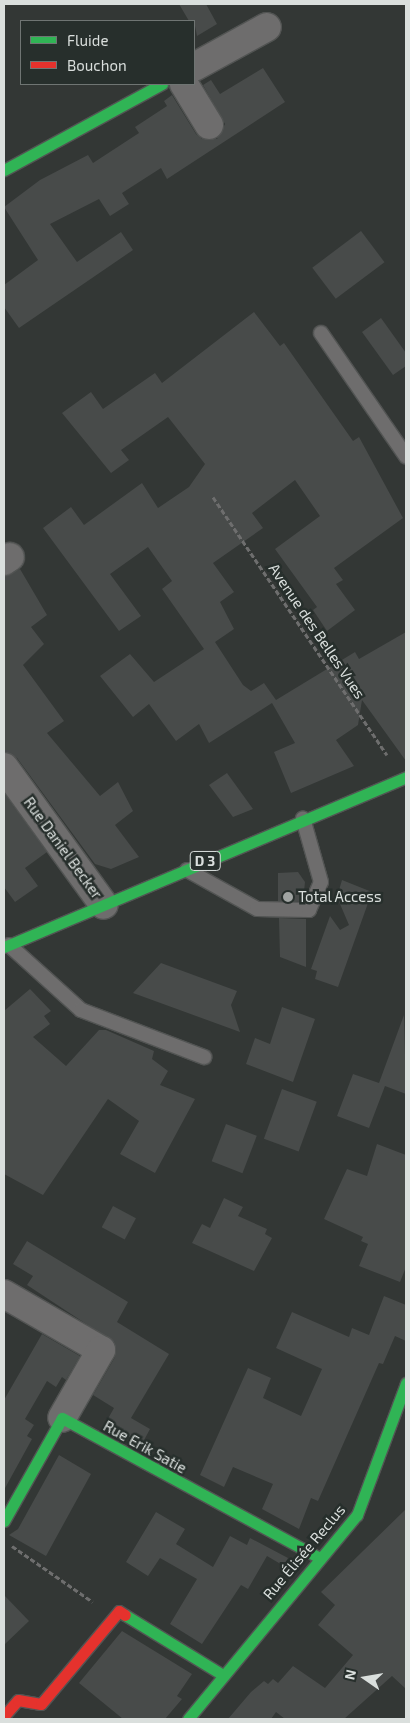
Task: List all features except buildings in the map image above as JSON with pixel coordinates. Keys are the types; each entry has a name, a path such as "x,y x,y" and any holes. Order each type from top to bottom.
{"street":[{"path":"195,66 266,27"},
{"path":"4,170 160,85"},
{"path":"185,85 209,125"},
{"name":"Rue Daniel Becker","path":"4,767 104,905"},
{"name":"D 3","path":"7,946 405,778"},
{"path":"4,1294 100,1350 4,1520"},
{"name":"Rue Élisée Reclus","path":"188,1719 222,1674 318,1557 356,1515 406,1383"},
{"name":"Rue Erik Satie","path":"62,1418 318,1557"},
{"path":"4,1716 18,1700 41,1704 120,1611 222,1674"}],"lane":[{"path":"322,333 406,456"},
{"path":"186,869 257,909 309,910 321,882 303,820"},
{"path":"7,946 81,1010 204,1057"}],"path":[{"name":"Avenue des Belles Vues","path":"213,497 405,778"},
{"path":"4,1541 114,1616"}],"traffic: fast":[{"path":"4,170 160,85"},
{"path":"4,947 406,777"},
{"path":"188,1719 357,1515 406,1383"},
{"path":"4,1521 62,1418 318,1557"},
{"path":"125,1615 223,1675"}],"traffic: jam":[{"path":"4,1716 18,1700 41,1704 119,1611 125,1615"}],"place":[{"name":"Total Access","path":"288,897"}]}
